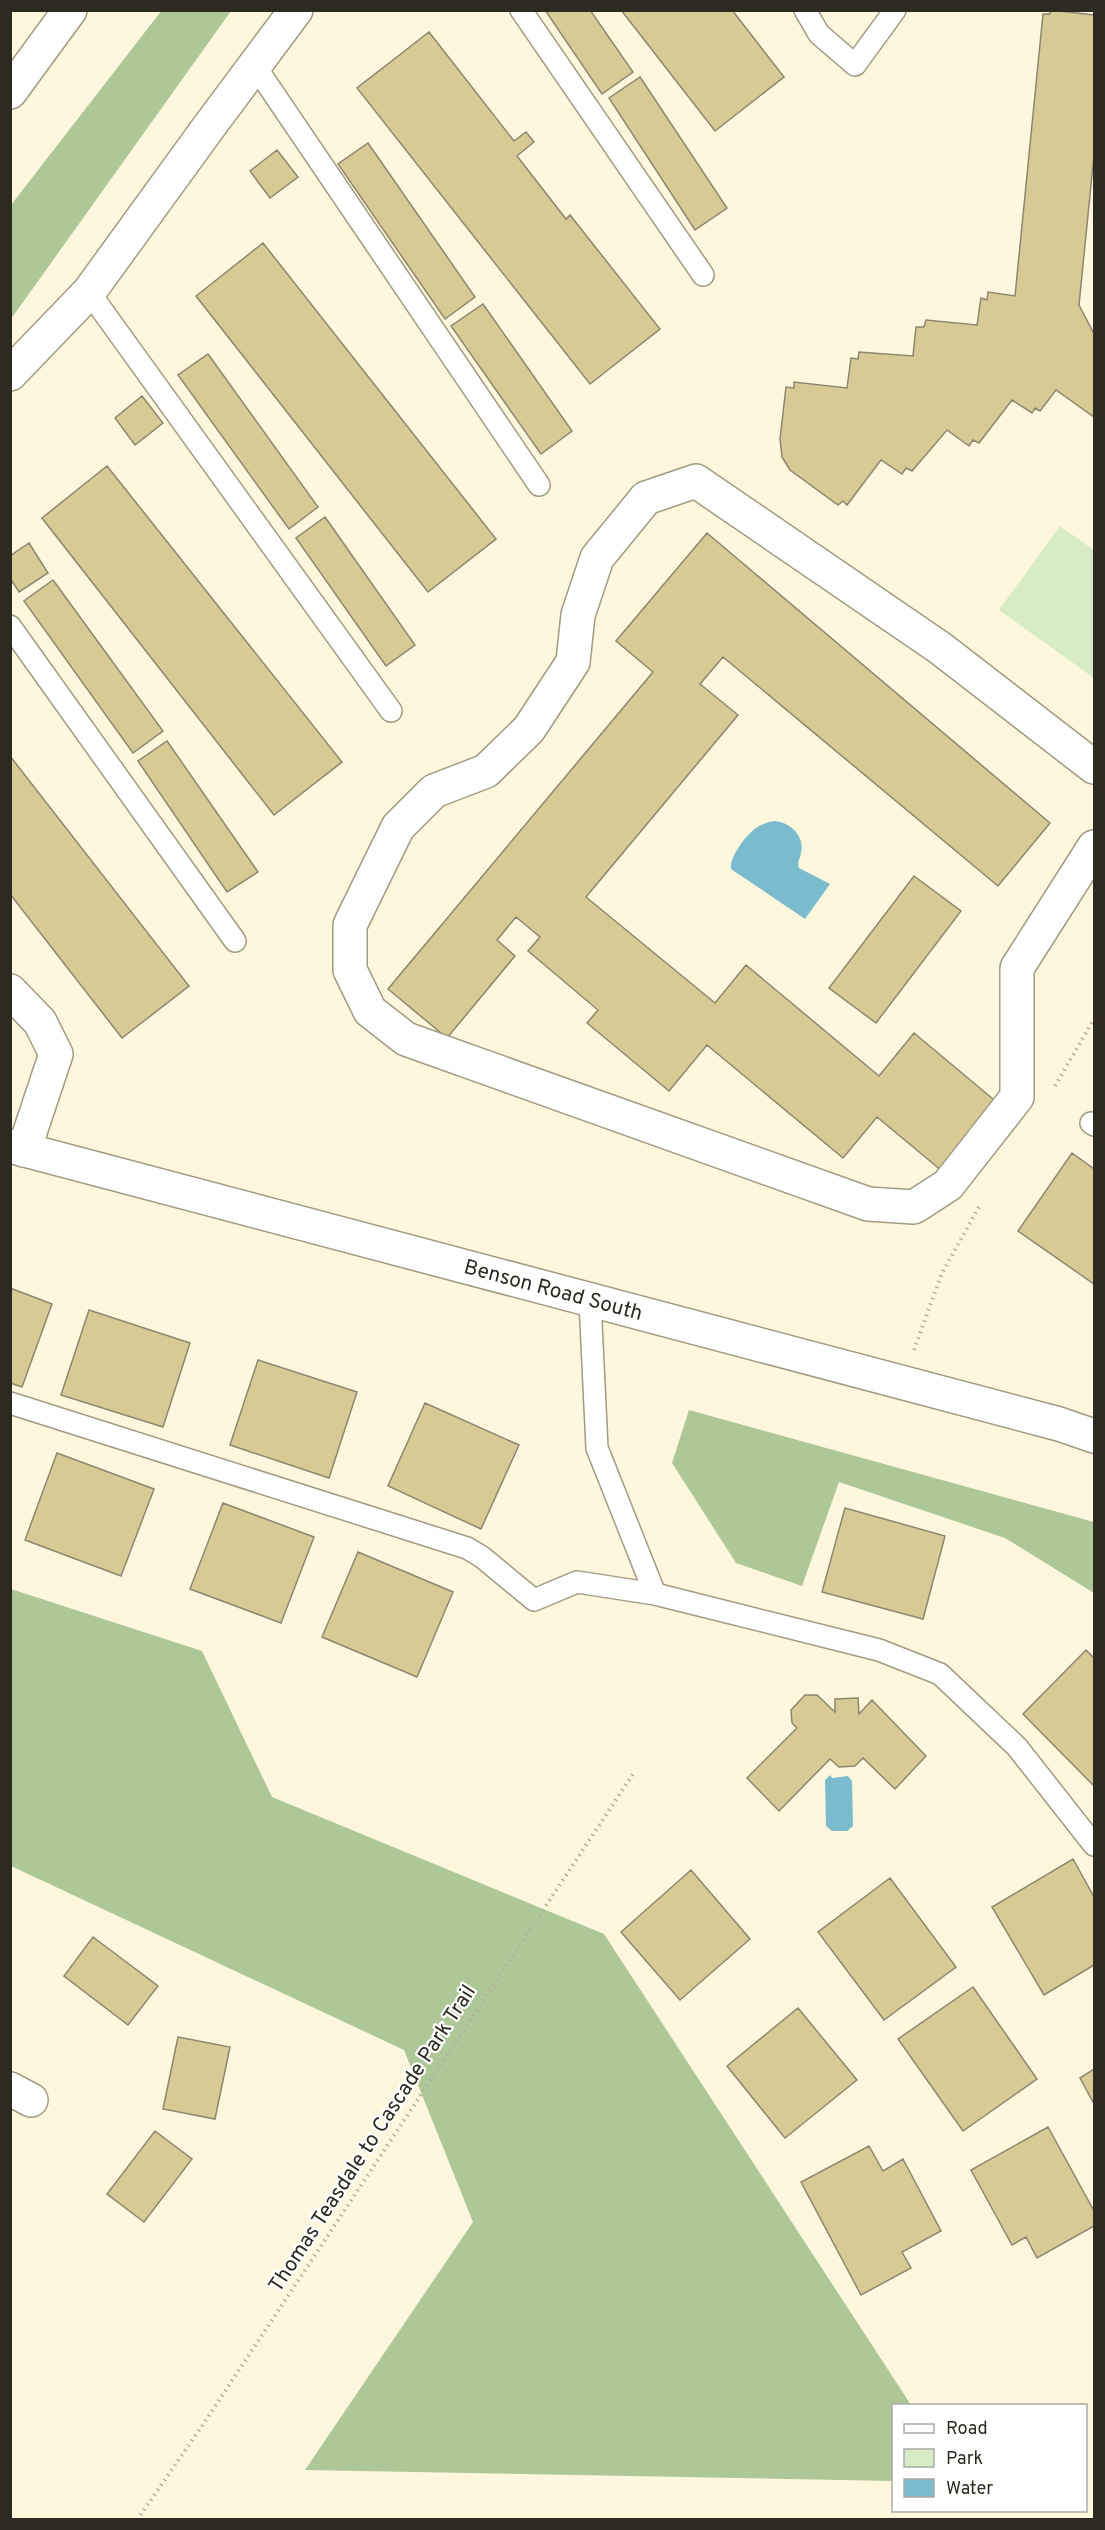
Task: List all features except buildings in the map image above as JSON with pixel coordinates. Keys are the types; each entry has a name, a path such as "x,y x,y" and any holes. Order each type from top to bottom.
{"street":[{"path":"10,92 70,10"},
{"path":"10,374 89,292 296,10"},
{"path":"1095,767 940,648 696,481 646,498 597,558 578,615 573,662 529,729 486,771 434,791 398,827 350,925 350,970 370,1011 406,1039 868,1204 914,1207 948,1185 1017,1096 1017,968 1095,847"},
{"path":"10,991 40,1022 56,1054 17,1148"},
{"name":"Benson Road South","path":"17,1148 1059,1424 1095,1436"}],"lane":[{"path":"521,10 703,275"},
{"path":"805,10 819,34 855,65 895,10"},
{"path":"255,66 539,485"},
{"path":"89,292 391,711"},
{"path":"10,626 235,941"},
{"path":"590,1301 597,1448 655,1594"},
{"path":"10,1403 467,1548 482,1557 534,1600 577,1582 655,1594 879,1650 940,1674 1017,1747 1094,1842"}],"path":[{"path":"1049,1095 1095,1019"},
{"path":"901,1384 942,1274 982,1203"},
{"name":"Thomas Teasdale to Cascade Park Trail","path":"137,2520 213,2409 633,1774"}],"green space":[{"path":"162,10 231,11 11,319 11,205"},
{"path":"1060,526 1094,550 1094,678 999,610"},
{"path":"689,1410 1094,1522 1094,1593 1005,1538 839,1482 802,1586 736,1563 672,1463"},
{"path":"11,1589 202,1651 272,1797 604,1934 910,2404 892,2404 892,2481 305,2470 473,2222 404,2050 11,1866"}],"water":[{"path":"775,821 786,824 799,836 802,847 798,862 799,868 830,884 805,919 731,869 739,846 748,835 761,825"},
{"path":"830,1775 832,1778 848,1776 852,1781 853,1826 847,1831 832,1831 826,1826 825,1780"}]}
